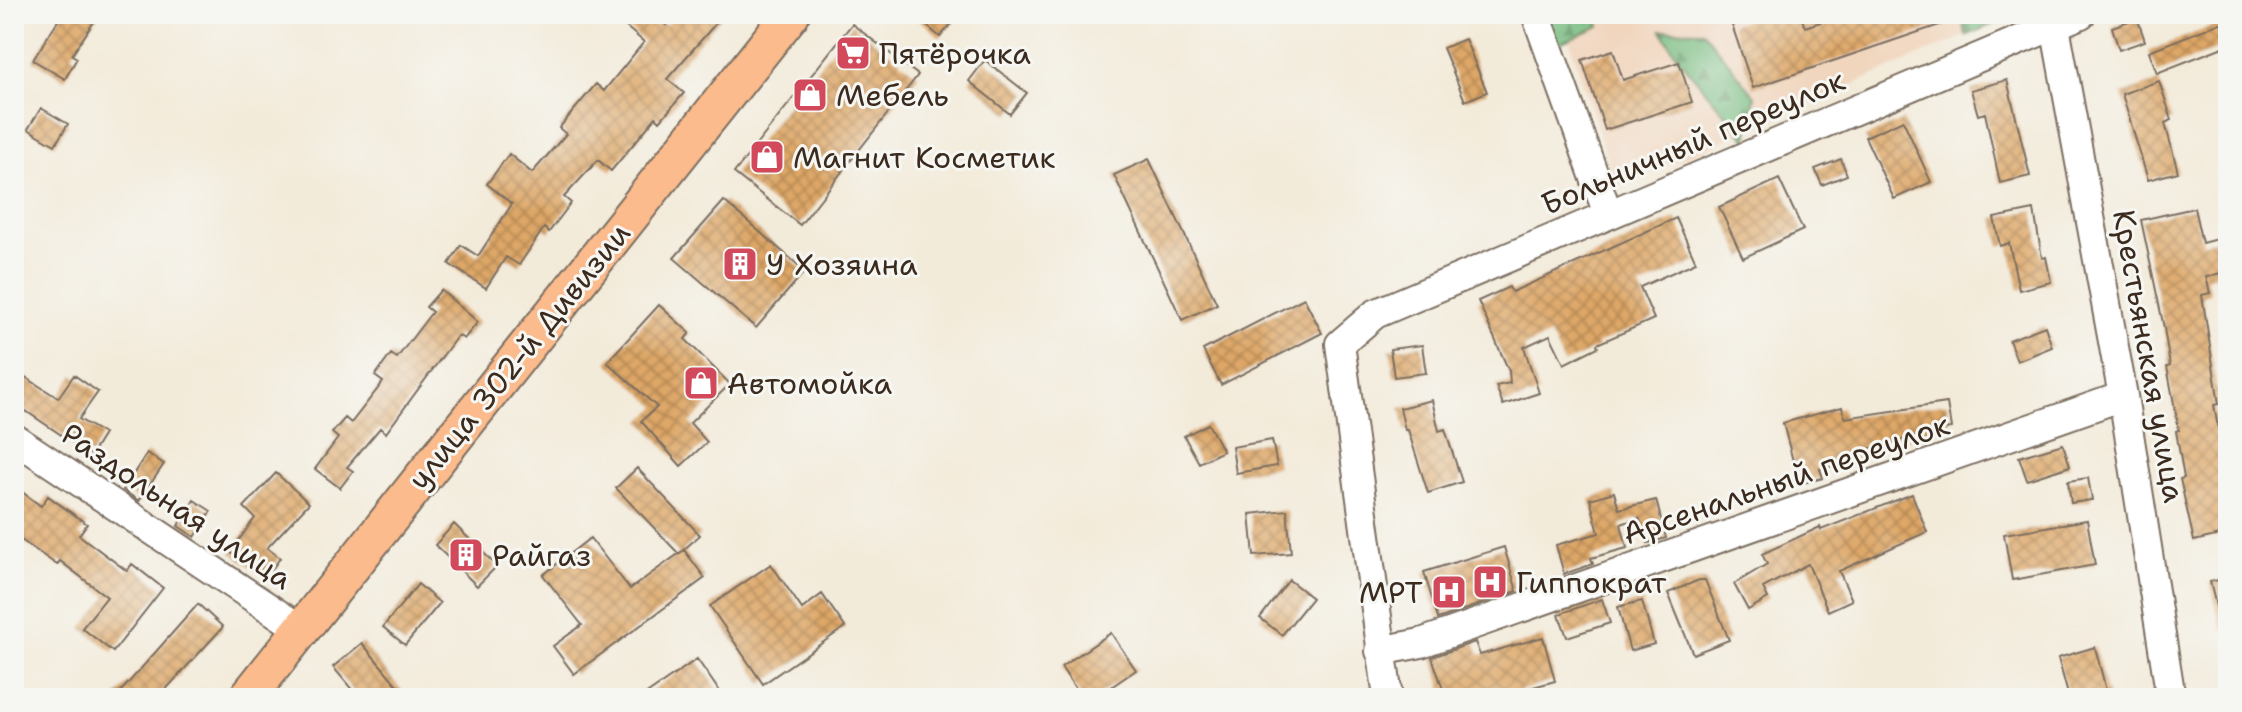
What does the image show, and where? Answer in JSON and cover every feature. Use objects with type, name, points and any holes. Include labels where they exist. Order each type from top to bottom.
[{"type":"main road","name":"улица 302-й Дивизии","points":[[247,698],[791,14]]},
{"type":"street","points":[[1536,14],[1608,214]]},
{"type":"street","name":"Больничный переулок","points":[[1380,651],[1340,344],[1375,314],[2081,14]]},
{"type":"street","name":"Крестьянская улица","points":[[2055,26],[2123,396],[2171,698]]},
{"type":"street","name":"Арсенальный переулок","points":[[1380,651],[1421,643],[2123,396]]},
{"type":"street","name":"Раздольная улица","points":[[14,438],[302,630]]},
{"type":"street","points":[[1380,651],[1388,698]]},
{"type":"shaded area","points":[[1561,14],[2016,14],[1616,187]]},
{"type":"green space","points":[[1544,14],[1596,14],[1600,26],[1555,45]]},
{"type":"green space","points":[[1961,14],[2016,14],[1966,36]]},
{"type":"green space","points":[[1661,30],[1703,31],[1755,96],[1747,140],[1678,58]]},
{"type":"building","points":[[62,14],[99,14],[72,55],[77,58],[65,79],[33,60]]},
{"type":"building","points":[[635,14],[653,14],[666,25],[675,14],[724,14],[667,79],[684,93],[660,121],[656,117],[611,171],[598,160],[564,197],[571,203],[549,232],[544,228],[519,265],[506,257],[486,288],[449,264],[461,245],[478,256],[512,204],[487,184],[509,154],[532,173],[566,134],[559,128],[596,84],[604,91],[644,42],[625,26]]},
{"type":"building","points":[[913,14],[960,14],[940,37]]},
{"type":"building","points":[[1764,14],[1800,14],[1805,27],[1845,14],[1963,14],[1963,17],[1753,88],[1732,25]]},
{"type":"building","points":[[2137,18],[2145,41],[2119,50],[2112,27]]},
{"type":"building","points":[[2228,20],[2228,45],[2157,73],[2149,51]]},
{"type":"building","points":[[852,24],[918,75],[800,225],[734,173]]},
{"type":"building","points":[[1465,39],[1487,92],[1465,101],[1443,48]]},
{"type":"building","points":[[1613,50],[1623,80],[1679,62],[1692,102],[1605,130],[1582,60]]},
{"type":"building","points":[[985,60],[1027,93],[1010,114],[969,81]]},
{"type":"building","points":[[2007,80],[2030,176],[2000,183],[1985,113],[1978,115],[1971,90]]},
{"type":"building","points":[[2159,81],[2172,120],[2165,123],[2178,172],[2148,180],[2122,94]]},
{"type":"building","points":[[41,108],[68,124],[55,145],[28,129]]},
{"type":"building","points":[[1903,120],[1931,182],[1894,199],[1865,137]]},
{"type":"building","points":[[1149,159],[1217,304],[1182,320],[1114,175]]},
{"type":"building","points":[[1841,159],[1847,175],[1822,185],[1815,169]]},
{"type":"building","points":[[1779,179],[1803,230],[1743,258],[1719,207]]},
{"type":"building","name":"У Хозяина","points":[[724,201],[805,271],[756,328],[674,258]]},
{"type":"building","points":[[2194,208],[2202,243],[2228,236],[2228,271],[2206,277],[2210,293],[2202,295],[2219,404],[2214,405],[2225,468],[2228,467],[2228,533],[2194,541],[2180,479],[2184,478],[2176,431],[2179,430],[2167,367],[2170,366],[2164,328],[2141,220]]},
{"type":"building","points":[[2034,210],[2042,258],[2046,257],[2051,282],[2019,290],[2009,243],[2000,246],[1994,218]]},
{"type":"building","points":[[1676,218],[1696,262],[1640,287],[1654,319],[1597,344],[1598,347],[1564,364],[1550,335],[1524,347],[1539,393],[1503,405],[1496,386],[1510,383],[1509,371],[1478,301],[1509,287],[1512,292]]},
{"type":"building","points":[[441,290],[478,322],[464,339],[458,335],[386,433],[380,428],[347,467],[353,471],[340,488],[315,469],[338,438],[332,433],[345,418],[351,423],[383,382],[375,376],[391,354],[397,358],[432,312],[426,307]]},
{"type":"building","points":[[1304,298],[1322,333],[1221,385],[1203,350]]},
{"type":"building","points":[[659,305],[690,333],[685,339],[730,384],[690,423],[707,442],[681,466],[641,421],[657,407],[607,362]]},
{"type":"building","points":[[2045,326],[2052,347],[2017,361],[2009,340]]},
{"type":"building","points":[[1422,345],[1426,373],[1394,377],[1390,349]]},
{"type":"building","points":[[19,373],[58,398],[74,375],[98,392],[79,419],[104,434],[91,455],[14,403],[14,382]]},
{"type":"building","points":[[1432,400],[1439,431],[1445,429],[1462,482],[1428,493],[1400,408]]},
{"type":"building","points":[[1947,403],[1951,428],[1917,434],[1856,452],[1858,460],[1820,469],[1823,478],[1799,484],[1783,423],[1842,407],[1845,418]]},
{"type":"building","points":[[1208,424],[1223,451],[1199,463],[1184,436]]},
{"type":"building","points":[[1272,440],[1277,466],[1236,473],[1232,447]]},
{"type":"building","points":[[2063,444],[2070,466],[2027,480],[2019,457]]},
{"type":"building","points":[[147,453],[164,464],[139,501],[123,490]]},
{"type":"building","points":[[637,468],[700,535],[679,554],[616,488]]},
{"type":"building","points":[[276,473],[309,503],[267,548],[280,558],[266,578],[230,552],[255,518],[244,507]]},
{"type":"building","points":[[2088,478],[2092,500],[2071,503],[2068,481]]},
{"type":"building","points":[[14,486],[41,506],[48,496],[87,524],[79,535],[127,571],[132,564],[163,588],[113,652],[82,628],[107,597],[60,561],[57,565],[14,535]]},
{"type":"building","points":[[1614,492],[1619,509],[1656,500],[1666,538],[1648,543],[1639,518],[1621,524],[1627,548],[1591,558],[1593,564],[1564,574],[1556,545],[1599,533],[1590,499]]},
{"type":"building","points":[[1912,494],[1927,532],[1839,571],[1852,600],[1828,611],[1808,564],[1763,588],[1768,598],[1748,610],[1734,584],[1767,564],[1762,554],[1820,527],[1821,530]]},
{"type":"building","points":[[194,500],[211,511],[195,537],[178,526]]},
{"type":"building","points":[[1287,510],[1291,553],[1254,556],[1250,514]]},
{"type":"building","points":[[2087,520],[2095,565],[2012,580],[2004,534]]},
{"type":"building","name":"Райгаз","points":[[454,524],[497,566],[477,586],[435,545]]},
{"type":"building","points":[[590,538],[630,589],[684,550],[705,578],[574,674],[553,646],[582,625],[543,575]]},
{"type":"building","points":[[1504,547],[1517,591],[1438,619],[1424,572]]},
{"type":"building","points":[[771,564],[802,609],[822,594],[845,627],[763,684],[710,606]]},
{"type":"building","points":[[2228,578],[2228,630],[2222,630],[2210,582]]},
{"type":"building","points":[[1289,580],[1312,598],[1282,635],[1260,618]]},
{"type":"building","points":[[1705,580],[1729,640],[1693,654],[1668,593]]},
{"type":"building","points":[[418,584],[440,603],[405,645],[383,627]]},
{"type":"building","points":[[1602,599],[1610,623],[1567,637],[1559,614]]},
{"type":"building","points":[[1642,601],[1654,644],[1630,651],[1618,607]]},
{"type":"building","points":[[198,604],[223,627],[158,698],[115,698]]},
{"type":"building","points":[[1111,633],[1136,670],[1095,698],[1082,698],[1061,667]]},
{"type":"building","points":[[1543,637],[1555,681],[1494,698],[1446,698],[1432,657],[1475,642],[1480,655]]},
{"type":"building","points":[[362,643],[408,698],[359,698],[333,667]]},
{"type":"building","points":[[2095,647],[2108,698],[2069,698],[2058,658]]},
{"type":"building","points":[[697,659],[724,698],[641,698]]},
{"type":"place","name":"Пятёрочка","points":[[853,53]]},
{"type":"place","name":"Мебель","points":[[810,95]]},
{"type":"place","name":"Магнит Косметик","points":[[767,157]]},
{"type":"place","name":"У Хозяина","points":[[740,264]]},
{"type":"place","name":"Автомойка","points":[[701,383]]},
{"type":"place","name":"Райгаз","points":[[466,555]]},
{"type":"place","name":"Гиппократ","points":[[1490,582]]},
{"type":"place","name":"МРТ","points":[[1449,592]]}]
